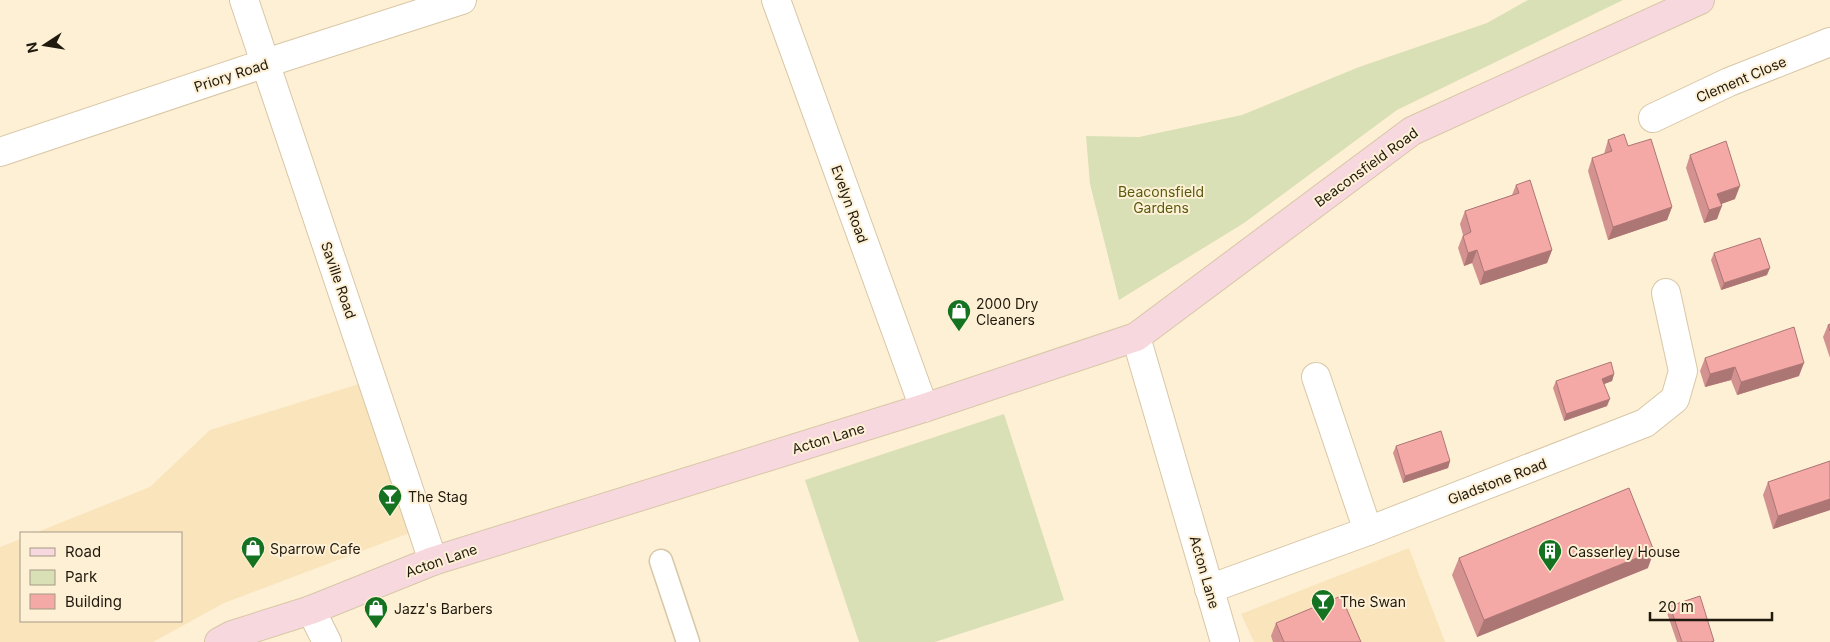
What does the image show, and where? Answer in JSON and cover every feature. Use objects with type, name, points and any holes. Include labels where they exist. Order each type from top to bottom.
[{"type":"main road","name":"Beaconsfield Road","points":[[1136,337],[1412,131],[1700,0]]},
{"type":"main road","name":"Acton Lane","points":[[219,642],[232,635],[310,610],[434,561],[924,408],[1136,337]]},
{"type":"street","name":"Saville Road","points":[[244,0],[434,561]]},
{"type":"street","name":"Priory Road","points":[[0,152],[462,0]]},
{"type":"street","name":"Evelyn Road","points":[[776,0],[924,408]]},
{"type":"street","name":"Clement Close","points":[[1653,118],[1729,82],[1830,42]]},
{"type":"street","name":"Gladstone Road","points":[[1209,589],[1368,531],[1645,423],[1675,399],[1683,371],[1666,293]]},
{"type":"street","name":"Acton Lane","points":[[1136,337],[1225,642]]},
{"type":"street","points":[[1316,377],[1368,531]]},
{"type":"street","points":[[310,610],[327,642]]},
{"type":"lane","points":[[661,561],[688,642]]},
{"type":"shaded area","points":[[359,384],[412,532],[224,603],[153,642],[0,642],[0,547],[20,539],[20,622],[182,622],[182,532],[38,532],[150,487],[210,430]]},
{"type":"shaded area","points":[[1409,548],[1445,642],[1254,642],[1241,614]]},
{"type":"green space","name":"Beaconsfield Gardens","points":[[1528,0],[1623,0],[1397,110],[1244,223],[1119,300],[1090,184],[1086,136],[1139,137],[1242,115],[1359,67],[1487,23]]},
{"type":"green space","points":[[1004,414],[1064,600],[935,642],[859,642],[805,480]]},
{"type":"building","points":[[1624,134],[1628,146],[1651,139],[1672,207],[1613,227],[1592,158],[1612,151],[1608,140]]},
{"type":"building","points":[[1726,141],[1740,186],[1717,194],[1722,206],[1709,210],[1690,155]]},
{"type":"building","points":[[1530,180],[1552,250],[1484,272],[1477,250],[1468,253],[1463,236],[1471,232],[1465,211],[1519,193],[1516,185]]},
{"type":"building","points":[[1760,238],[1770,268],[1724,283],[1714,253]]},
{"type":"building","points":[[1794,327],[1804,363],[1741,382],[1735,367],[1710,374],[1705,358]]},
{"type":"building","points":[[1611,362],[1614,374],[1602,379],[1610,399],[1566,414],[1556,381]]},
{"type":"building","points":[[1441,431],[1450,461],[1405,476],[1396,446]]},
{"type":"building","points":[[1830,461],[1830,499],[1778,516],[1768,482]]},
{"type":"building","name":"Casserley House","points":[[1629,488],[1654,551],[1484,620],[1459,558]]},
{"type":"building","points":[[1341,596],[1361,642],[1284,642],[1276,623]]},
{"type":"building","points":[[1700,596],[1714,641],[1682,642],[1670,606]]},
{"type":"place","name":"2000 Dry Cleaners","points":[[959,332]]},
{"type":"place","name":"The Stag","points":[[390,517]]},
{"type":"place","name":"Sparrow Cafe","points":[[253,569]]},
{"type":"place","name":"Casserley House","points":[[1550,572]]},
{"type":"place","name":"The Swan","points":[[1323,622]]},
{"type":"place","name":"Jazz's Barbers","points":[[376,629]]}]
